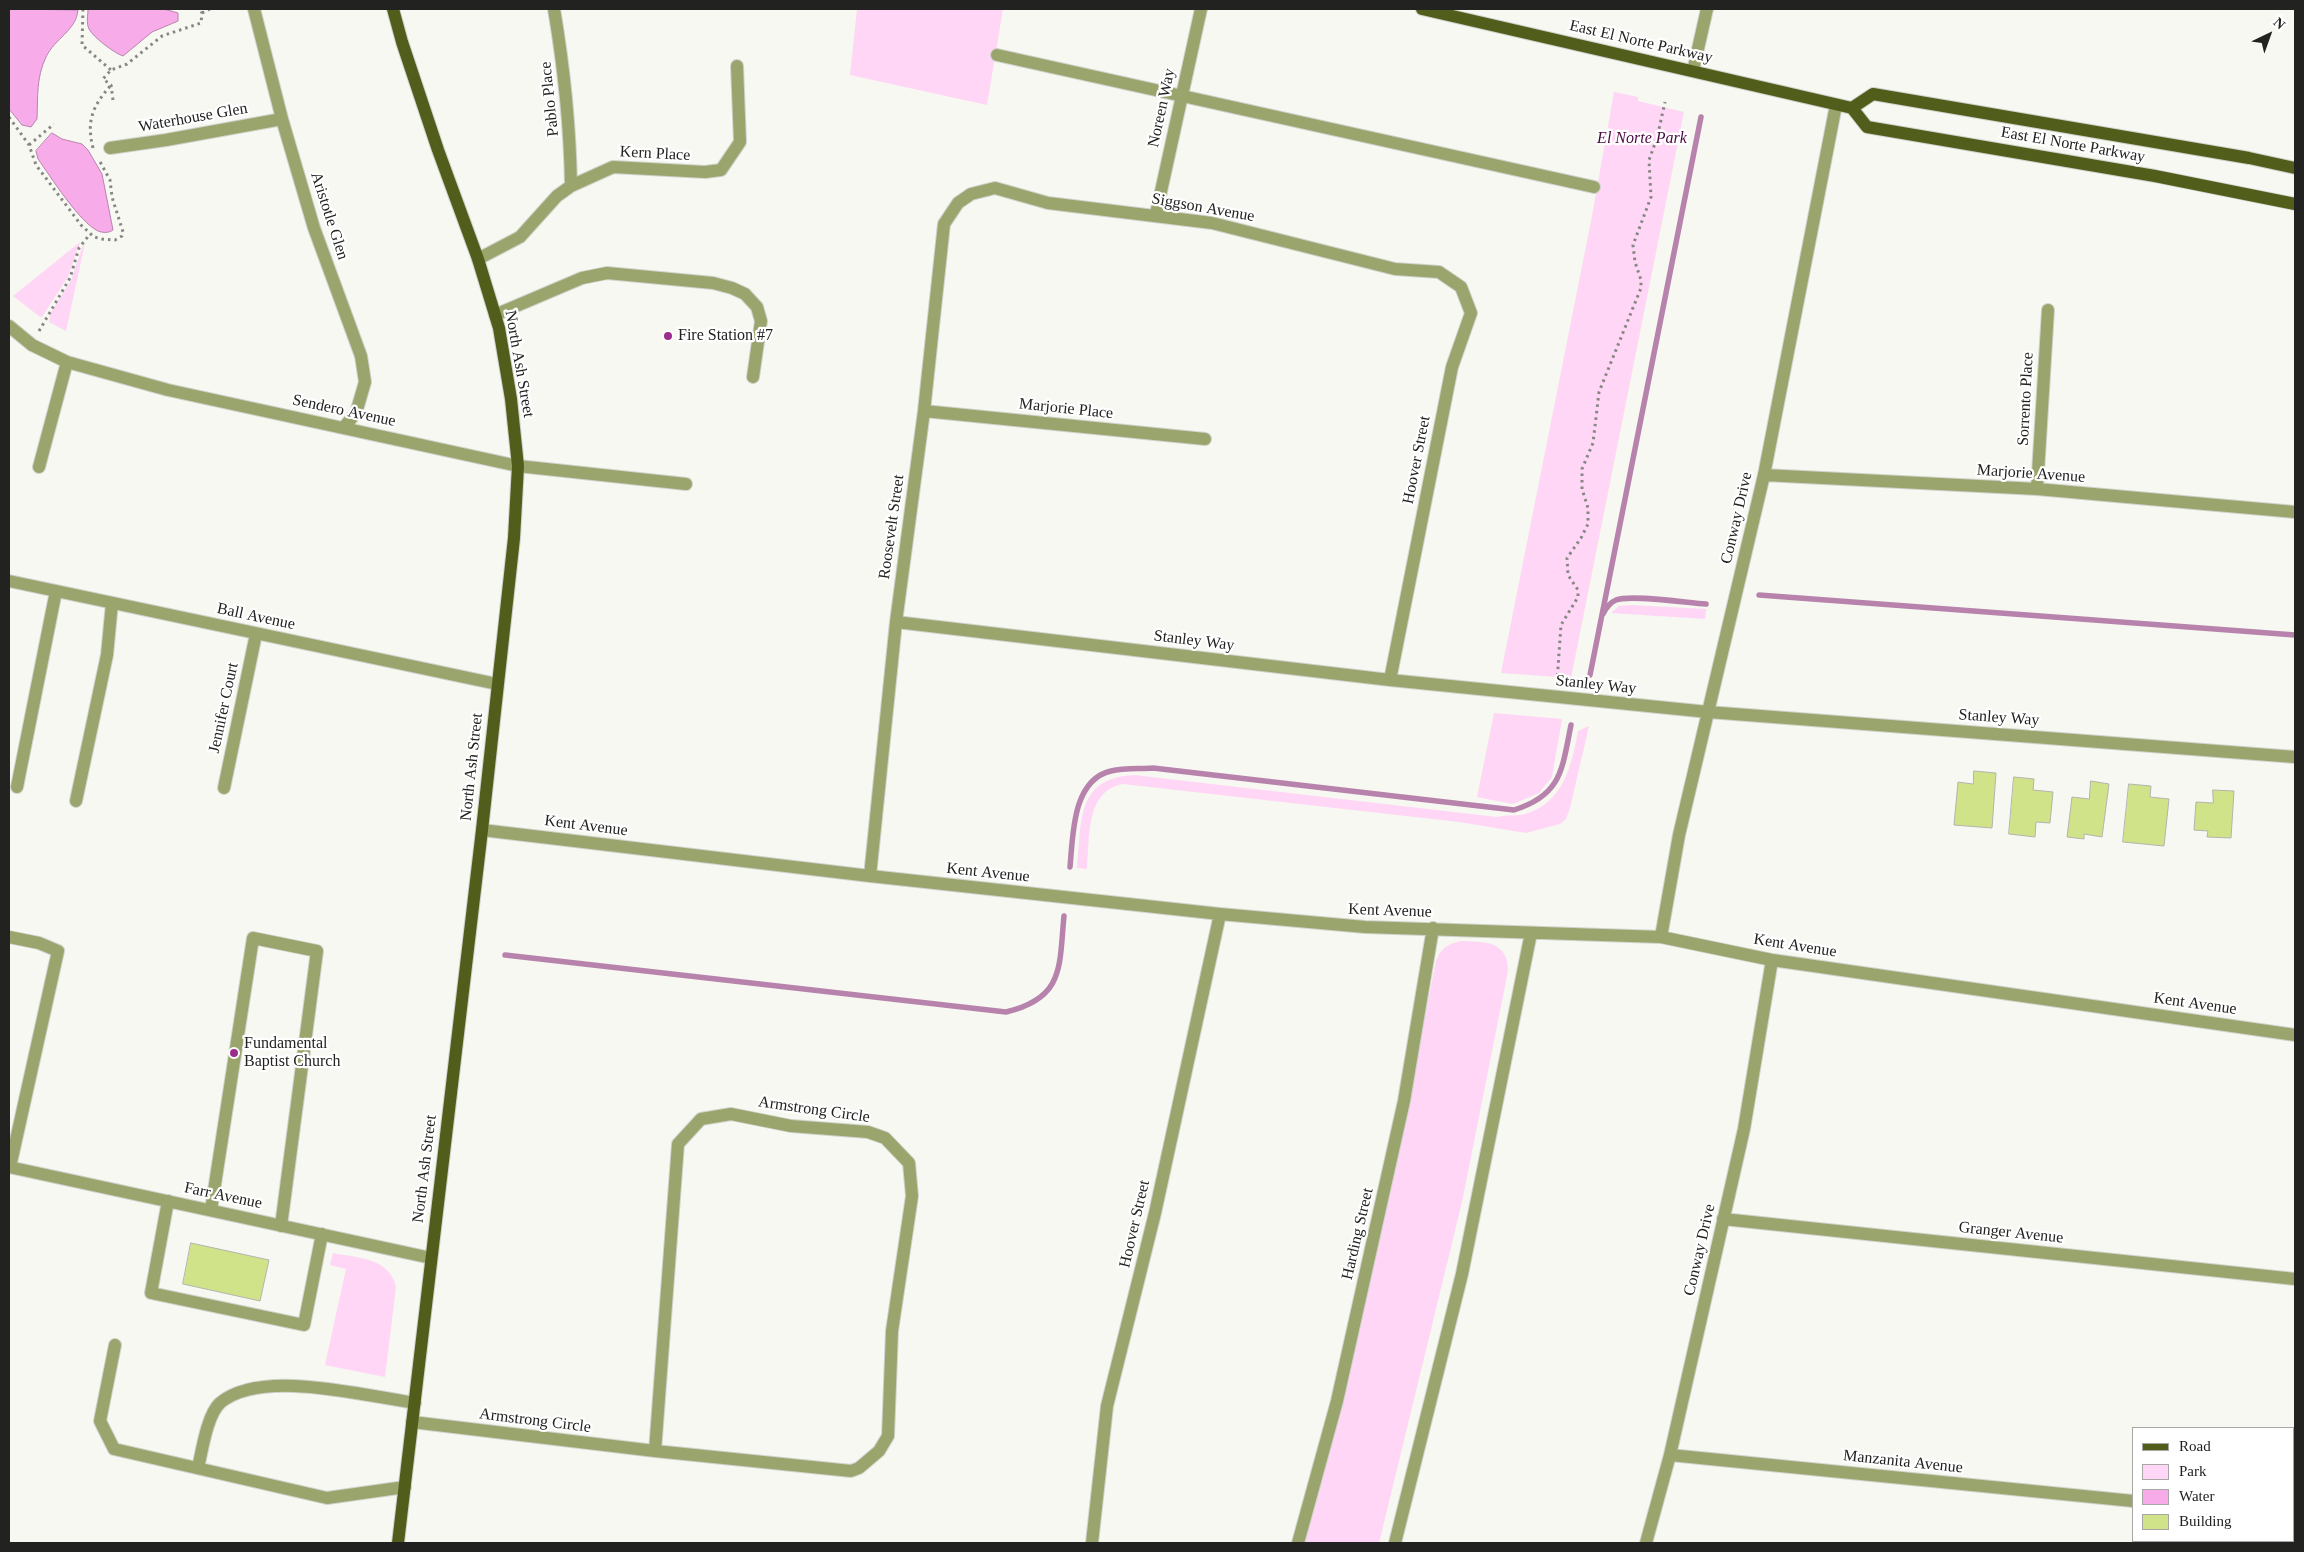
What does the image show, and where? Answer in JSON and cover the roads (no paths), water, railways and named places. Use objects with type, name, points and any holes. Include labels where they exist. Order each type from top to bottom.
[{"type":"main road","name":"North Ash Street","points":[[393,9],[402,42],[438,150],[478,259],[499,328],[511,399],[518,466],[514,538],[482,830],[398,1543]]},
{"type":"main road","name":"East El Norte Parkway","points":[[1422,9],[1852,108],[1867,126],[2155,176],[2295,204]]},
{"type":"main road","name":"East El Norte Parkway","points":[[1852,108],[1873,94],[2249,158],[2295,168]]},
{"type":"street","name":"Aristotle Glen","points":[[254,9],[282,119],[314,228],[361,356],[365,382],[356,414],[344,427]]},
{"type":"street","name":"Pablo Place","points":[[554,9],[564,72],[570,142],[571,186]]},
{"type":"street","name":"Noreen Way","points":[[1156,214],[1201,9]]},
{"type":"street","points":[[1694,71],[1707,9]]},
{"type":"street","points":[[997,55],[1594,187]]},
{"type":"street","name":"Kern Place","points":[[478,259],[520,237],[557,196],[571,186],[613,167],[704,172],[721,170],[740,142],[737,66]]},
{"type":"street","name":"Conway Drive","points":[[1661,937],[1679,834],[1764,475],[1836,104]]},
{"type":"street","name":"Waterhouse Glen","points":[[110,148],[282,119]]},
{"type":"street","name":"Siggson Avenue","points":[[971,194],[996,188],[1048,203],[1156,214],[1212,223],[1395,269],[1429,271]]},
{"type":"street","name":"Roosevelt Street","points":[[870,876],[896,622],[924,411],[944,224],[958,203],[971,194]]},
{"type":"street","name":"Hoover Street","points":[[1390,680],[1452,367],[1471,312],[1461,287],[1439,272],[1429,271]]},
{"type":"street","points":[[495,315],[582,278],[607,273],[719,284],[745,294],[756,307],[761,320],[753,377]]},
{"type":"street","name":"Sorrento Place","points":[[2037,489],[2048,310]]},
{"type":"street","name":"Sendero Avenue","points":[[9,326],[32,345],[67,362],[168,390],[518,466],[686,484]]},
{"type":"street","points":[[40,467],[67,362]]},
{"type":"street","name":"Marjorie Place","points":[[924,411],[1204,439]]},
{"type":"street","name":"Marjorie Avenue","points":[[1764,475],[2037,489],[2295,512]]},
{"type":"street","name":"Ball Avenue","points":[[9,581],[498,684]]},
{"type":"street","points":[[17,787],[56,591]]},
{"type":"street","points":[[76,801],[108,655],[112,603]]},
{"type":"street","name":"Stanley Way","points":[[896,622],[1556,698],[1708,712],[2295,757]]},
{"type":"street","name":"Jennifer Court","points":[[224,788],[256,634]]},
{"type":"street","name":"Kent Avenue","points":[[482,830],[870,876],[1220,914],[1365,927],[1661,937],[1772,960],[2295,1035]]},
{"type":"street","name":"Hoover Street","points":[[1092,1543],[1107,1406],[1155,1213],[1220,914]]},
{"type":"street","name":"Harding Street","points":[[1298,1543],[1337,1401],[1402,1110],[1433,928]]},
{"type":"street","points":[[1396,1543],[1462,1274],[1531,933]]},
{"type":"street","points":[[9,937],[39,944],[58,951],[9,1167]]},
{"type":"street","points":[[211,1210],[253,938],[317,951],[281,1226]]},
{"type":"street","name":"Conway Drive","points":[[1646,1543],[1670,1455],[1744,1129],[1772,960]]},
{"type":"street","name":"Armstrong Circle","points":[[412,1422],[654,1451],[851,1471],[859,1468],[879,1451],[888,1436],[892,1331],[912,1196],[909,1163],[885,1138],[868,1132],[791,1126],[731,1114],[701,1119],[678,1144],[654,1451]]},
{"type":"street","name":"Farr Avenue","points":[[9,1167],[431,1258]]},
{"type":"street","points":[[168,1201],[151,1293],[304,1325],[322,1234]]},
{"type":"street","name":"Granger Avenue","points":[[1724,1219],[2295,1279]]},
{"type":"street","points":[[115,1345],[100,1421],[114,1449],[327,1498],[404,1487]]},
{"type":"street","points":[[198,1468],[211,1417],[219,1404],[236,1394],[256,1388],[281,1385],[315,1388],[415,1403]]},
{"type":"street","name":"Manzanita Avenue","points":[[1670,1455],[2132,1501]]},
{"type":"water","points":[[9,9],[78,10],[73,24],[46,57],[38,88],[37,119],[31,127],[22,125],[9,109]]},
{"type":"water","points":[[88,9],[164,9],[178,13],[178,21],[152,32],[123,56],[114,52],[91,32],[88,24]]},
{"type":"water","points":[[52,133],[62,139],[82,144],[88,150],[102,174],[113,230],[106,232],[98,231],[83,219],[38,159],[36,151]]},
{"type":"waterway","points":[[1590,675],[1701,117]]},
{"type":"waterway","points":[[1759,595],[2295,635]]},
{"type":"waterway","points":[[1603,614],[1611,603],[1623,598],[1646,598],[1706,604]]},
{"type":"waterway","points":[[1070,867],[1074,825],[1082,797],[1089,785],[1098,776],[1111,771],[1153,768],[1514,810],[1542,797],[1551,788],[1562,767],[1571,725]]},
{"type":"waterway","points":[[505,955],[1006,1012],[1025,1006],[1039,998],[1049,989],[1059,965],[1064,916]]},
{"type":"place","name":"Fire Station #7","points":[[668,336]]},
{"type":"place","name":"Fundamental Baptist Church","points":[[234,1053]]},
{"type":"park label","name":"El Norte Park","points":[[1642,139]]}]
